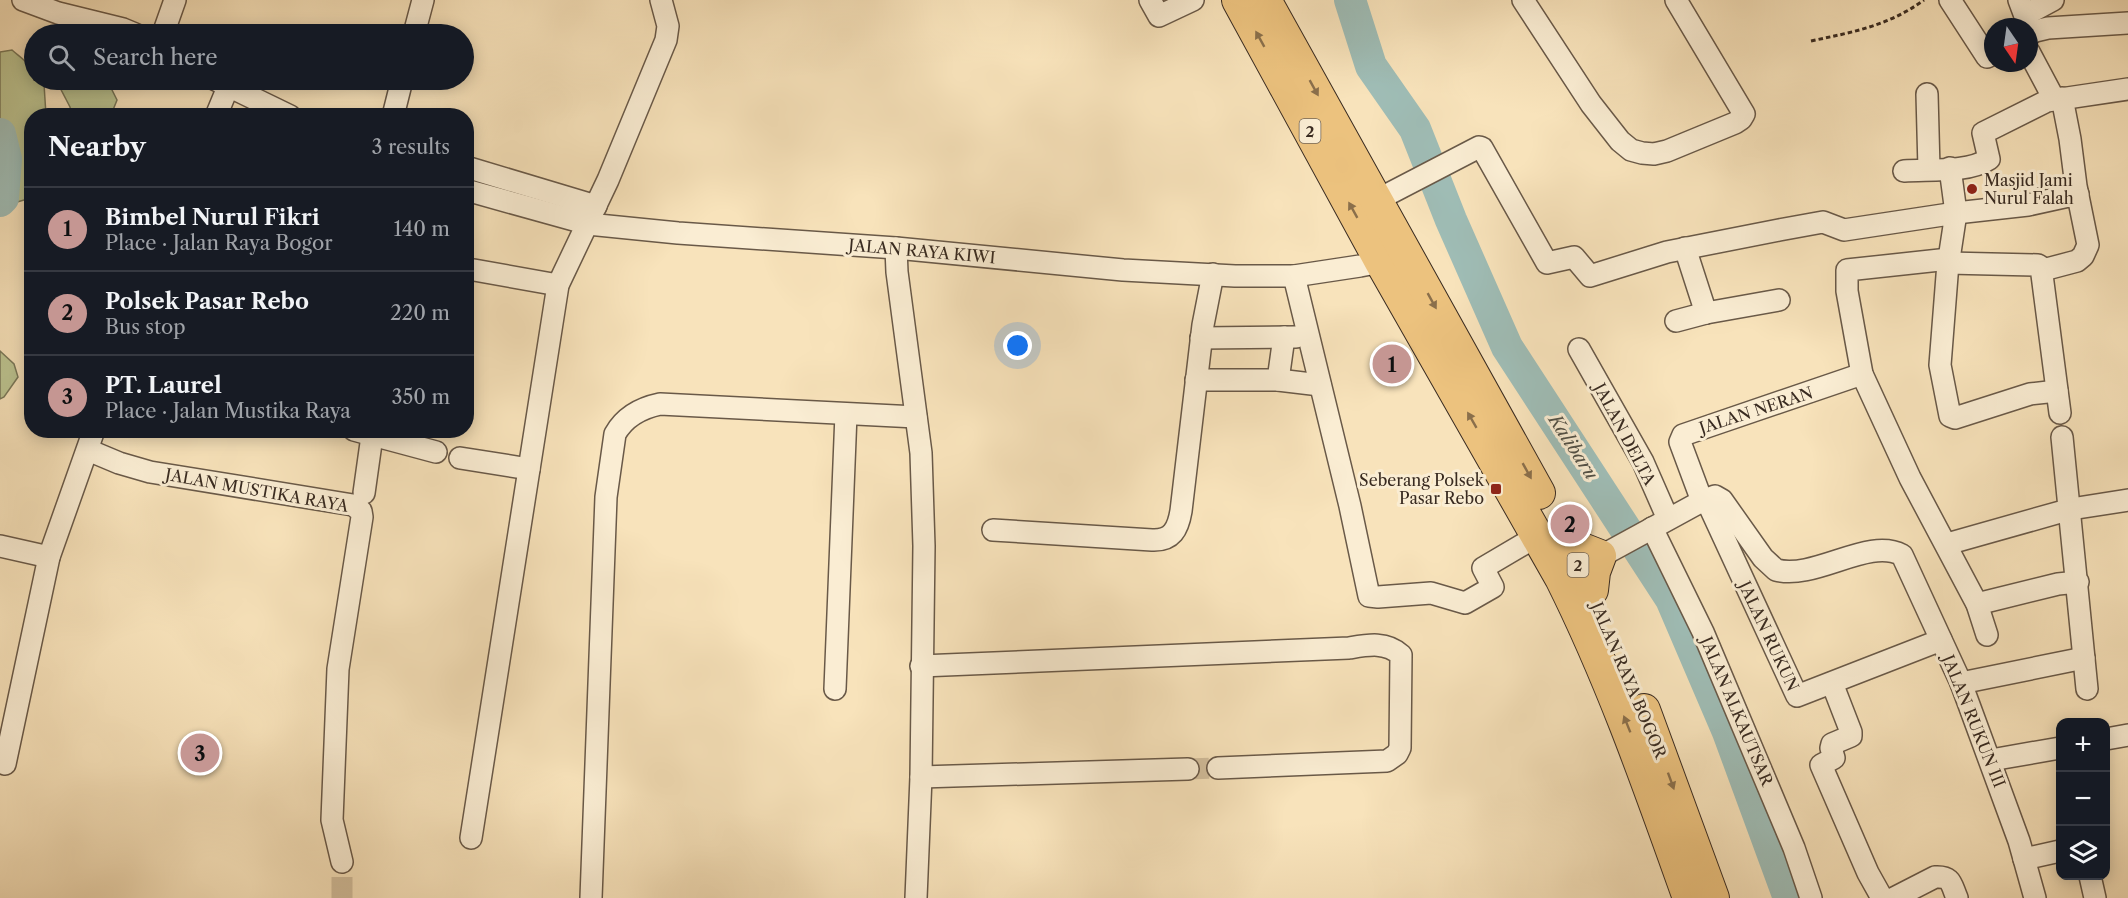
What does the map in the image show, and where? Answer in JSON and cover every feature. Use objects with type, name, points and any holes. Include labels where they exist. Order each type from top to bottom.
[{"type":"highway","name":"JALAN RAYA BOGOR","points":[[1238,0],[1579,559],[1653,734],[1713,898]]},
{"type":"highway","name":"JALAN RAYA BOGOR","points":[[1265,0],[1377,200],[1393,256]]},
{"type":"highway","name":"JALAN RAYA BOGOR","points":[[1579,559],[1587,629],[1624,718],[1689,898]]},
{"type":"street","points":[[24,0],[58,13],[103,24]]},
{"type":"street","points":[[167,24],[175,0]]},
{"type":"street","points":[[417,24],[423,0]]},
{"type":"street","points":[[471,838],[558,285],[592,215],[666,40],[668,26],[661,0]]},
{"type":"street","points":[[1150,0],[1159,16],[1193,0]]},
{"type":"street","points":[[1523,0],[1591,104],[1620,141],[1631,150],[1654,154],[1667,151],[1735,123],[1744,114],[1676,0]]},
{"type":"street","points":[[1950,0],[1984,52]]},
{"type":"street","points":[[2036,18],[2053,0]]},
{"type":"street","points":[[2038,28],[2128,23]]},
{"type":"street","points":[[2038,52],[2058,98],[2070,139],[2088,245],[2077,261],[2043,270]]},
{"type":"street","points":[[1904,171],[1983,163],[1989,159],[1983,133],[2036,105],[2058,98],[2128,89]]},
{"type":"street","points":[[217,108],[221,90]]},
{"type":"street","points":[[236,90],[274,108]]},
{"type":"street","points":[[395,108],[400,90]]},
{"type":"street","points":[[1927,94],[1939,169],[1956,213],[1948,261],[1940,365],[1950,416],[1953,418],[1964,415],[2030,394],[2057,391]]},
{"type":"street","points":[[1377,200],[1477,147],[1482,148],[1548,264],[1574,257],[1587,274],[1594,275],[1686,248],[1823,222],[1844,230],[2028,205],[2078,195]]},
{"type":"street","points":[[474,169],[592,215]]},
{"type":"street","name":"JALAN RAYA KIWI","points":[[474,192],[678,233],[896,248],[1123,270],[1294,276],[1393,256]]},
{"type":"street","points":[[896,248],[897,272],[921,453],[924,546],[921,777],[916,898]]},
{"type":"street","points":[[1686,248],[1706,313]]},
{"type":"street","points":[[1987,635],[1977,604],[1910,478],[1862,374],[1847,291],[1846,271],[1948,261],[2038,266],[2043,270],[2060,412]]},
{"type":"street","points":[[474,270],[558,285]]},
{"type":"street","points":[[993,530],[1160,541],[1170,537],[1178,526],[1181,511],[1201,338],[1213,274]]},
{"type":"street","points":[[1294,276],[1371,597],[1431,593],[1465,603],[1493,586],[1483,568],[1579,559],[1653,528],[1710,500]]},
{"type":"street","points":[[1676,321],[1706,313],[1779,300]]},
{"type":"street","points":[[1278,380],[1284,337]]},
{"type":"street","points":[[1201,338],[1308,337]]},
{"type":"street","name":"JALAN DELTA","points":[[1580,349],[1643,462],[1653,528]]},
{"type":"street","name":"JALAN NERAN","points":[[1710,500],[1680,442],[1683,435],[1862,374]]},
{"type":"street","points":[[1196,380],[1278,380],[1320,385]]},
{"type":"street","points":[[591,898],[606,497],[615,434],[626,419],[645,407],[660,404],[916,417]]},
{"type":"street","points":[[835,689],[846,414]]},
{"type":"street","points":[[2062,437],[2071,509],[2087,689]]},
{"type":"street","points":[[363,438],[364,493]]},
{"type":"street","points":[[382,438],[436,452]]},
{"type":"street","points":[[5,764],[50,557],[91,440]]},
{"type":"street","name":"JALAN MUSTIKA RAYA","points":[[91,440],[119,464],[150,472],[352,505],[361,511],[362,517],[338,669],[332,820],[342,862]]},
{"type":"street","points":[[460,458],[529,469]]},
{"type":"street","name":"JALAN RUKUN III","points":[[1710,500],[1776,570],[1802,571],[1876,551],[1891,550],[1902,555],[1961,683],[1991,760],[2025,859],[2035,898]]},
{"type":"street","name":"JALAN RUKUN","points":[[1710,500],[1797,696],[1941,640]]},
{"type":"street","points":[[1947,544],[2071,509],[2128,500]]},
{"type":"street","name":"JALAN ALKAUTSAR","points":[[1653,528],[1717,664],[1794,848],[1811,898]]},
{"type":"street","points":[[0,546],[50,557]]},
{"type":"street","points":[[1977,604],[2058,584],[2078,582]]},
{"type":"street","points":[[921,666],[1348,648],[1366,645],[1384,645],[1394,648],[1401,655],[1400,748],[1397,754],[1387,761],[1218,768]]},
{"type":"street","points":[[1961,683],[2084,658]]},
{"type":"street","points":[[1832,683],[1851,736],[1832,744],[1834,758],[1821,765],[1868,873],[1882,898]]},
{"type":"street","points":[[2110,738],[2128,735]]},
{"type":"street","points":[[1991,760],[2056,749]]},
{"type":"street","points":[[921,777],[1188,769]]},
{"type":"street","points":[[2025,859],[2056,851]]},
{"type":"street","points":[[1894,898],[1935,877],[1942,877],[1950,881],[1957,898]]},
{"type":"street","points":[[2091,880],[2095,898]]},
{"type":"path","points":[[1811,41],[1864,30],[1887,22],[1924,0]]},
{"type":"green space","points":[[12,50],[24,60],[24,90],[44,90],[46,108],[24,108],[24,200],[7,205],[0,212],[0,52]]},
{"type":"green space","points":[[61,90],[112,90],[117,100],[114,108],[70,107]]},
{"type":"green space","points":[[0,351],[14,364],[18,377],[4,397],[0,399]]},
{"type":"waterway","name":"Kalibaru","points":[[1350,0],[1371,66],[1415,129],[1451,220],[1507,347],[1671,599],[1728,732],[1789,898]]},
{"type":"waterway","points":[[0,134],[6,159],[3,198],[0,201]]},
{"type":"tunnel","points":[[1188,769],[1218,768]]},
{"type":"tunnel","points":[[342,862],[342,898]]},
{"type":"place","name":"Masjid Jami Nurul Falah","points":[[1972,189]]},
{"type":"place","name":"Bimbel Nurul Fikri","points":[[1392,364]]},
{"type":"place","name":"Seberang Polsek Pasar Rebo","points":[[1496,489]]},
{"type":"place","name":"Polsek Pasar Rebo","points":[[1570,524]]},
{"type":"place","name":"PT. Laurel","points":[[200,753]]}]
